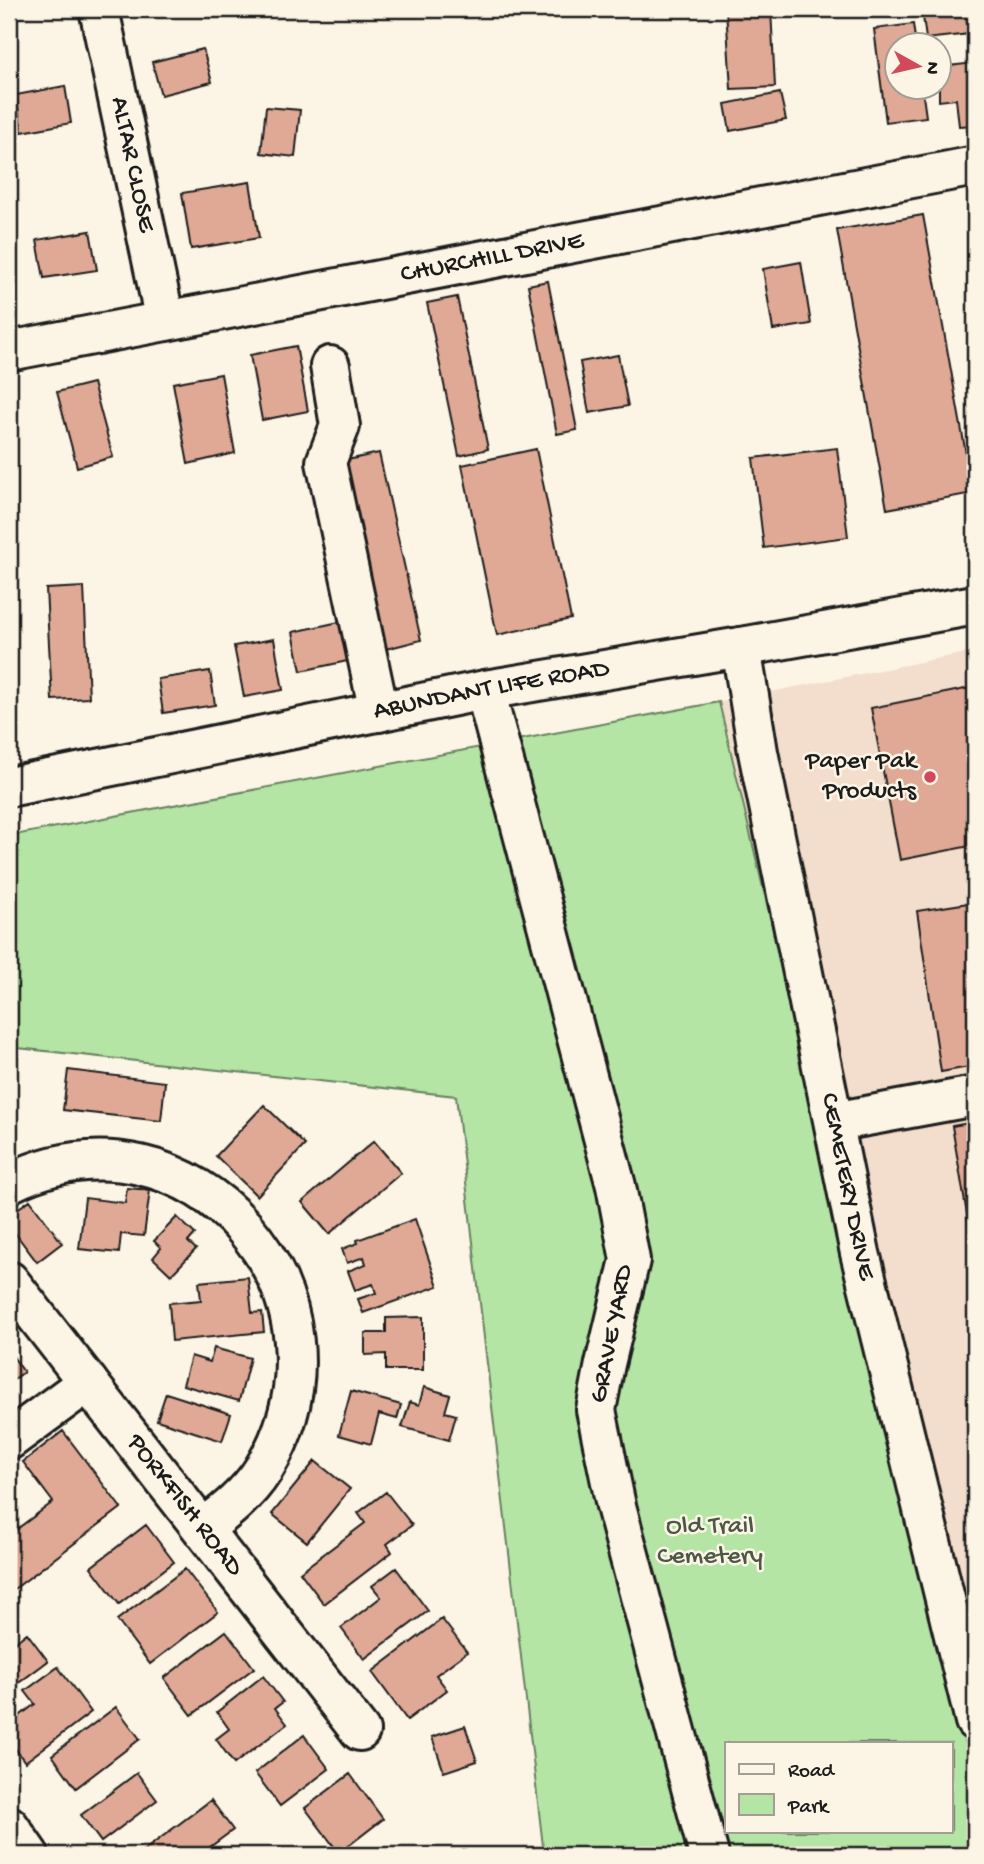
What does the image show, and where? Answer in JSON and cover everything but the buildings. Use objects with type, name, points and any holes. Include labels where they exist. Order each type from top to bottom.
[{"type":"street","name":"ALTAR CLOSE","points":[[99,9],[165,321]]},
{"type":"street","name":"CHURCHILL DRIVE","points":[[9,351],[975,166]]},
{"type":"street","points":[[330,366],[340,426],[326,462],[379,712]]},
{"type":"street","name":"ABUNDANT LIFE ROAD","points":[[9,787],[485,690],[975,605]]},
{"type":"street","name":"CEMETERY DRIVE","points":[[741,647],[758,752],[860,1253],[975,1721]]},
{"type":"street","name":"GRAVE YARD","points":[[485,690],[616,1186],[628,1248],[630,1260],[596,1410],[616,1506],[709,1855]]},
{"type":"street","points":[[834,1122],[975,1096]]},
{"type":"street","points":[[9,1182],[29,1173],[69,1162],[111,1161],[152,1168],[190,1184],[225,1207],[253,1237],[275,1272],[290,1311],[296,1353],[293,1394],[281,1434],[262,1472],[235,1503],[203,1530]]},
{"type":"street","name":"PORKFISH ROAD","points":[[9,1281],[360,1731]]},
{"type":"street","points":[[9,1440],[88,1382]]},
{"type":"street","points":[[9,1826],[29,1855]]},
{"type":"shaded area","points":[[975,651],[975,1781],[720,702]]},
{"type":"green space","name":"Old Trail Cemetery","points":[[719,702],[975,1782],[975,1855],[544,1855],[456,1096],[9,1047],[9,836]]},
{"type":"place","name":"Paper Pak Products","points":[[930,777]]}]
